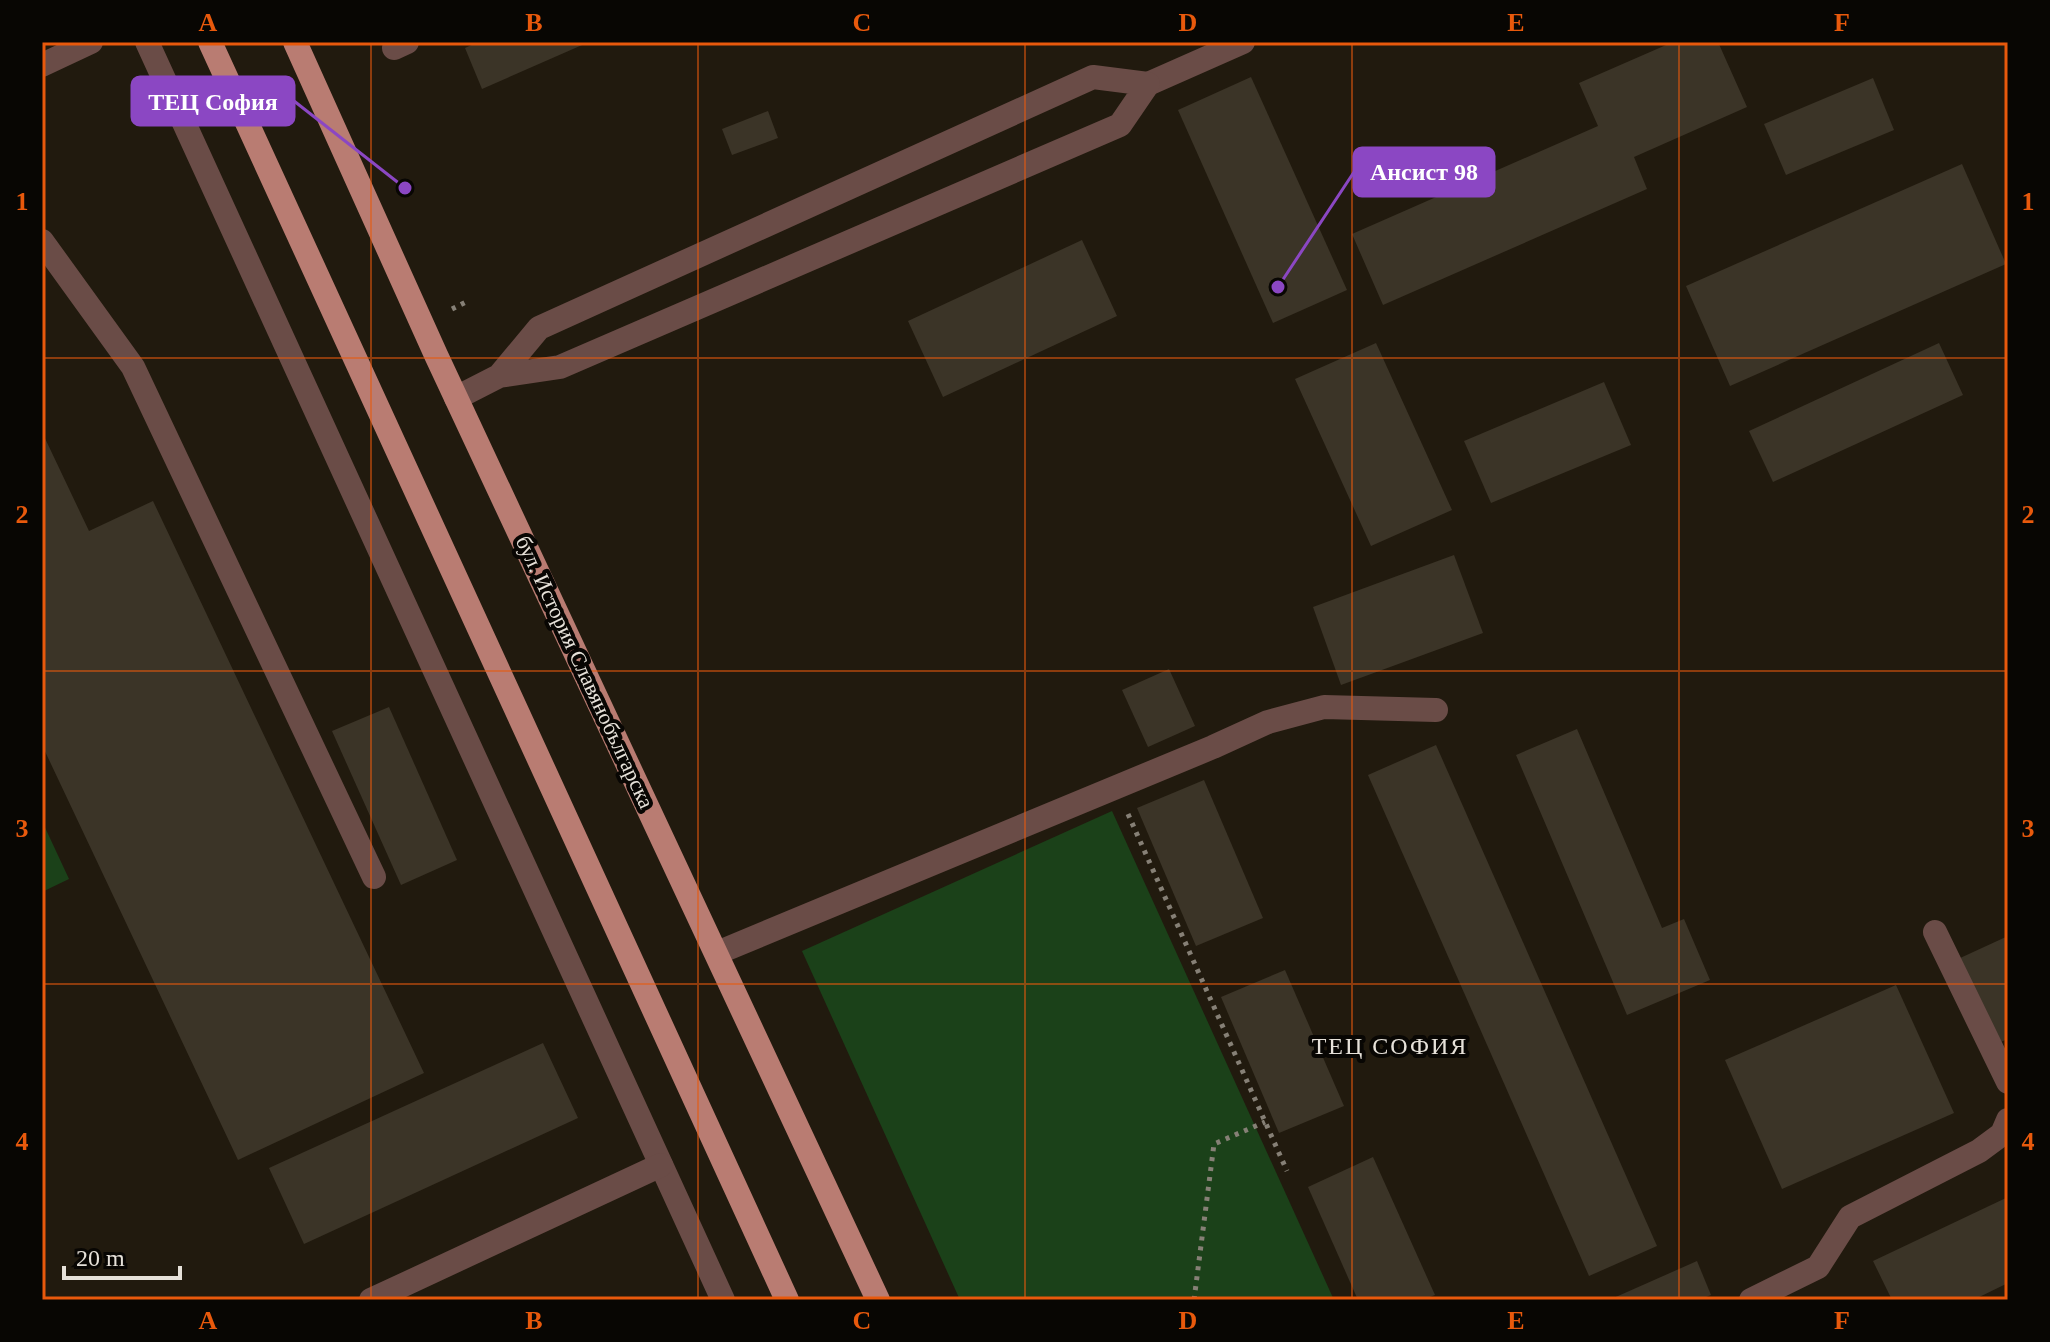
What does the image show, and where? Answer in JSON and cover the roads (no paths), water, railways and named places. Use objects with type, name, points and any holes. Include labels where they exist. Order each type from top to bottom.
[{"type":"main road","points":[[210,42],[787,1300]]},
{"type":"main road","name":"бул. История Славянобългарска","points":[[295,42],[456,398],[878,1300]]},
{"type":"street","points":[[42,65],[91,42]]},
{"type":"street","points":[[147,42],[723,1300]]},
{"type":"street","points":[[499,376],[539,328],[1093,77],[1148,84],[1243,42]]},
{"type":"street","points":[[456,398],[499,376],[560,367],[1120,125],[1148,84]]},
{"type":"street","points":[[42,241],[133,367],[374,877]]},
{"type":"street","points":[[717,953],[1268,722],[1324,707],[1436,710]]},
{"type":"street","points":[[1935,932],[2008,1082]]},
{"type":"street","points":[[1751,1300],[1818,1267],[1850,1217],[1979,1151],[2002,1134],[2008,1120]]},
{"type":"street","points":[[371,1300],[661,1165]]},
{"type":"place","name":"ТЕЦ София","points":[[405,188]]},
{"type":"place","name":"Ансист 98","points":[[1278,287]]},
{"type":"district","name":"ТЕЦ СОФИЯ","points":[[1390,1046]]}]
